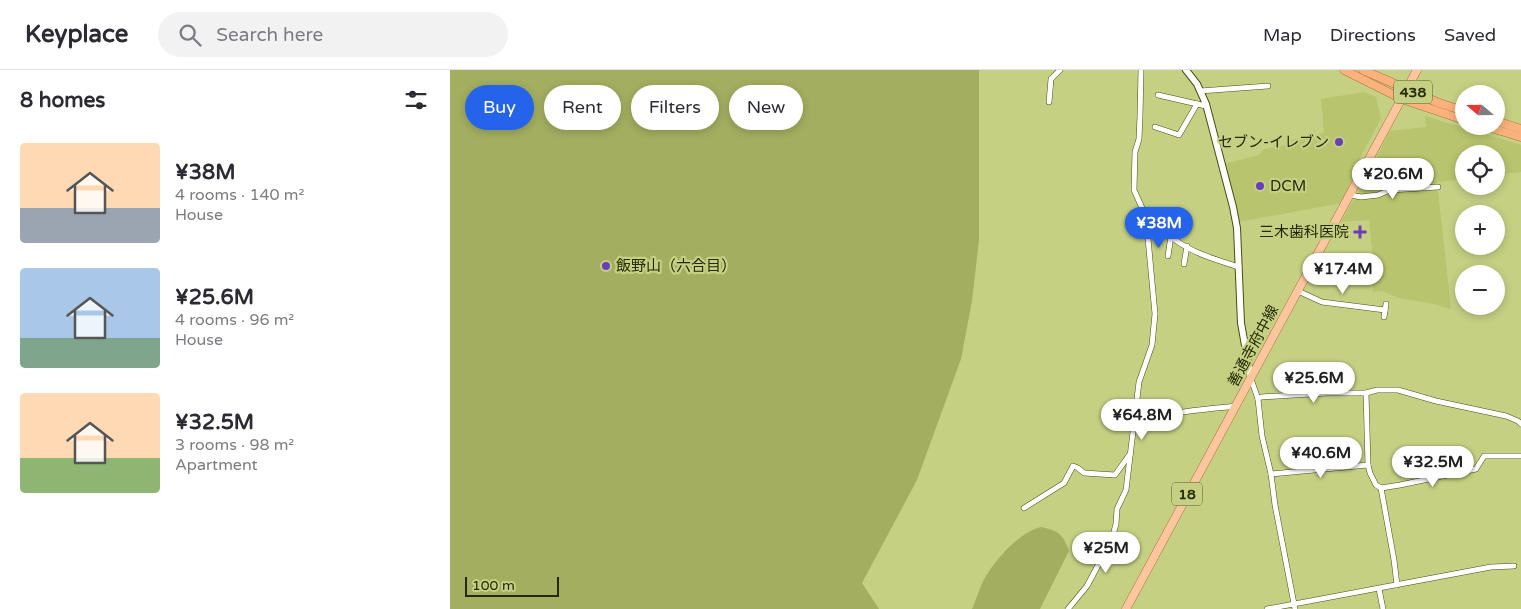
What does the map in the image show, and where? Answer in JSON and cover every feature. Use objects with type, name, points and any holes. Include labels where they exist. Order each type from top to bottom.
[{"type":"highway","name":"438","points":[[1344,70],[1402,99],[1455,117]]},
{"type":"highway","name":"438","points":[[1363,70],[1407,90],[1455,108]]},
{"type":"highway","points":[[1505,125],[1521,129]]},
{"type":"highway","points":[[1505,132],[1521,137]]},
{"type":"main road","name":"善通寺府中線","points":[[1126,609],[1417,70]]},
{"type":"street","points":[[1049,102],[1052,79],[1060,70]]},
{"type":"street","points":[[1068,609],[1087,586],[1112,539],[1117,509],[1126,490],[1136,397],[1152,345],[1155,314],[1147,228],[1143,210],[1134,190],[1135,152],[1139,139],[1141,70]]},
{"type":"street","points":[[1186,70],[1200,91],[1206,106],[1233,207],[1237,228],[1242,323],[1251,379],[1258,399],[1262,436],[1271,474],[1275,505],[1295,607]]},
{"type":"street","points":[[1200,91],[1268,86]]},
{"type":"street","points":[[1158,95],[1206,106]]},
{"type":"street","points":[[1154,127],[1179,135],[1197,104]]},
{"type":"street","points":[[1350,195],[1361,197],[1378,195],[1390,190],[1438,186]]},
{"type":"street","points":[[1143,210],[1151,213],[1171,236],[1187,246],[1209,257],[1239,267]]},
{"type":"street","points":[[1168,256],[1171,236]]},
{"type":"street","points":[[1184,264],[1187,246]]},
{"type":"street","points":[[1298,291],[1322,302],[1385,307],[1384,316]]},
{"type":"street","points":[[1258,399],[1327,393],[1366,394],[1377,390],[1398,390],[1436,401],[1506,416],[1521,424]]},
{"type":"street","points":[[1366,394],[1368,465],[1376,485],[1382,488],[1476,469],[1484,456],[1521,456]]},
{"type":"street","points":[[1134,426],[1184,412],[1236,406]]},
{"type":"street","points":[[1024,508],[1064,483],[1073,466],[1084,474],[1115,475],[1130,454]]},
{"type":"street","points":[[1271,474],[1368,465]]},
{"type":"street","points":[[1382,488],[1394,560],[1396,585]]},
{"type":"street","points":[[1267,609],[1295,607],[1311,600],[1491,567],[1514,566]]},
{"type":"street","points":[[1379,589],[1383,609]]},
{"type":"shaded area","points":[[450,70],[979,70],[979,240],[972,301],[961,359],[917,480],[862,583],[879,609],[450,609]]},
{"type":"shaded area","points":[[1364,92],[1376,97],[1381,119],[1361,156],[1342,203],[1238,222],[1224,164],[1259,155],[1264,149],[1287,145],[1287,141],[1324,133],[1321,99]]},
{"type":"shaded area","points":[[1425,116],[1455,125],[1455,135],[1488,135],[1521,145],[1521,172],[1505,174],[1505,145],[1455,145],[1455,180],[1437,182],[1451,309],[1399,298],[1382,291],[1373,292],[1372,278],[1374,269],[1369,220],[1341,222],[1359,190],[1388,186],[1385,164],[1372,166],[1390,131],[1426,127]]},
{"type":"shaded area","points":[[1041,527],[1059,534],[1065,541],[1069,551],[1040,609],[972,609],[984,580],[996,561],[1017,540]]},
{"type":"place","name":"セブン-イレブン","points":[[1339,142]]},
{"type":"place","name":"DCM","points":[[1260,186]]},
{"type":"place","name":"三木歯科医院","points":[[1360,232]]},
{"type":"place","name":"飯野山（六合目）","points":[[606,266]]}]
